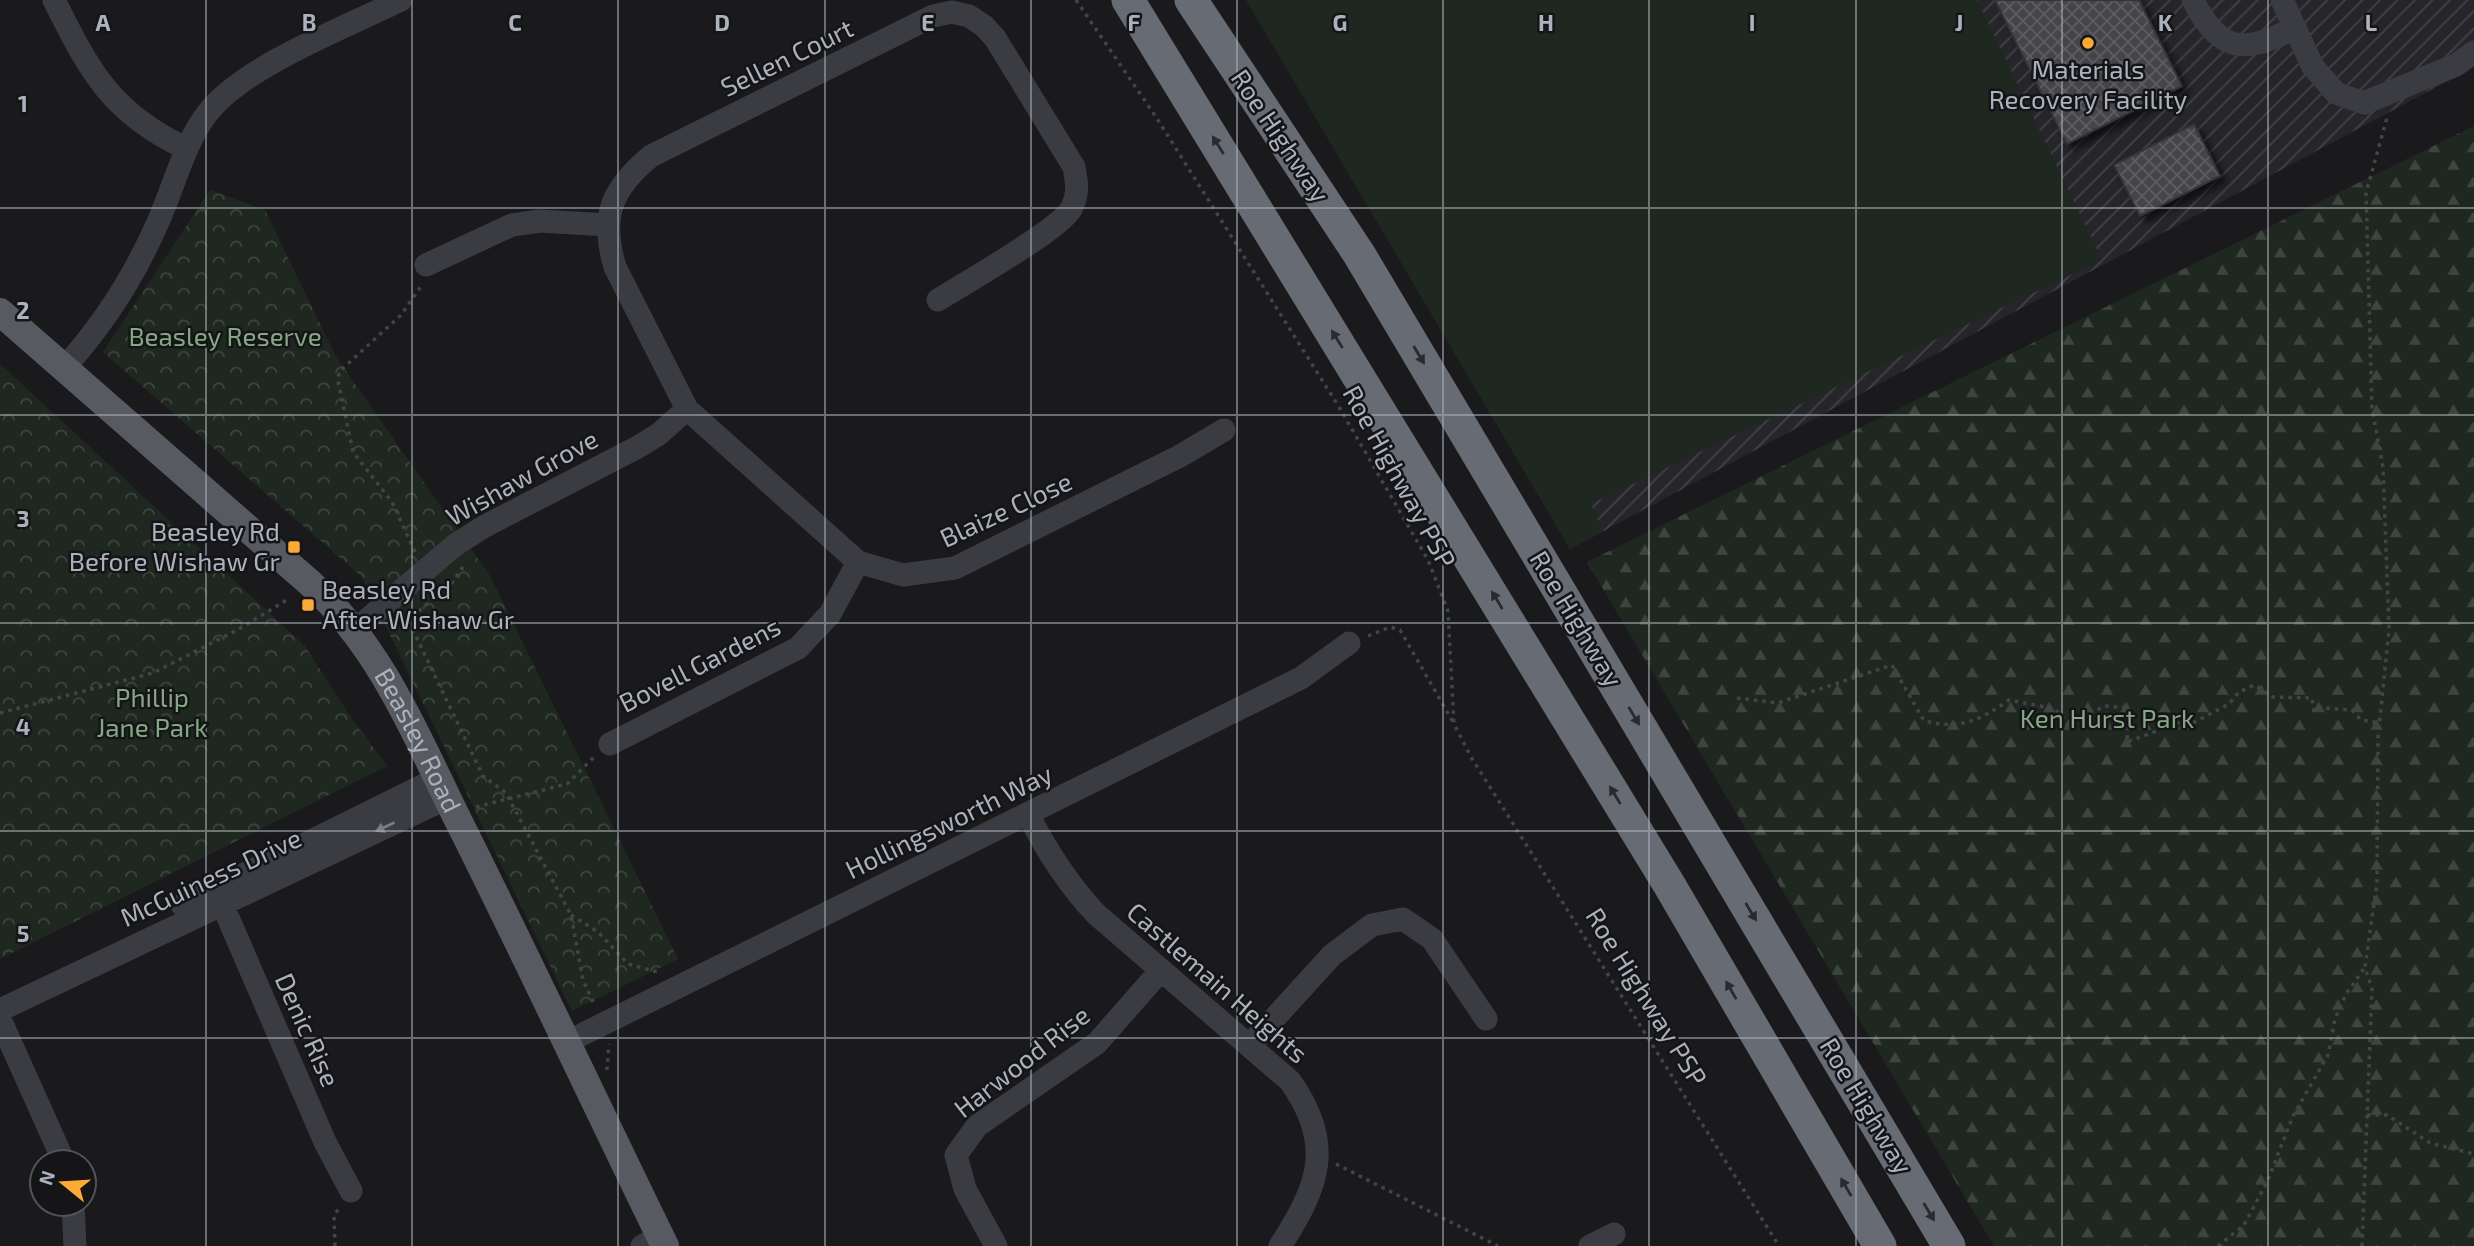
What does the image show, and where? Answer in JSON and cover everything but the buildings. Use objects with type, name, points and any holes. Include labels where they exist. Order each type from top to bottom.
[{"type":"highway","name":"Roe Highway","points":[[1128,0],[1656,863],[1880,1246]]},
{"type":"highway","name":"Roe Highway","points":[[1191,0],[1359,254],[1949,1246]]},
{"type":"highway","points":[[1219,0],[1359,254]]},
{"type":"main road","name":"Beasley Road","points":[[0,312],[310,583],[355,630],[405,711],[569,1041],[656,1243]]},
{"type":"street","points":[[54,0],[90,70],[111,99],[139,121],[187,149]]},
{"type":"street","points":[[58,363],[97,330],[127,284],[158,223],[187,149],[206,114],[231,90],[267,67],[401,0]]},
{"type":"street","points":[[2193,0],[2201,17],[2220,39],[2246,48],[2272,40],[2295,27]]},
{"type":"street","points":[[2282,0],[2313,66],[2336,93],[2364,103],[2456,65],[2474,52]]},
{"type":"street","name":"Sellen Court","points":[[687,409],[615,267],[609,246],[608,225],[612,201],[629,175],[651,156],[933,16],[951,12],[969,16],[995,38],[1074,167],[1078,189],[1071,210],[1054,226],[938,300]]},
{"type":"street","points":[[426,265],[512,225],[540,221],[608,225]]},
{"type":"street","name":"Wishaw Grove","points":[[355,630],[456,545],[485,526],[638,447],[687,409]]},
{"type":"street","name":"Blaize Close","points":[[687,409],[858,562],[903,575],[955,568],[1180,456],[1224,430]]},
{"type":"street","name":"Bovell Gardens","points":[[610,744],[798,648],[830,614],[858,562]]},
{"type":"street","name":"Hollingsworth Way","points":[[569,1041],[1301,678],[1349,643]]},
{"type":"street","name":"McGuiness Drive","points":[[0,994],[219,896],[448,799]]},
{"type":"street","name":"Castlemain Heights","points":[[1028,814],[1046,850],[1069,884],[1096,914],[1290,1081],[1308,1107],[1316,1133],[1317,1161],[1304,1209],[1279,1246]]},
{"type":"street","name":"McGuiness Drive","points":[[0,1010],[219,896]]},
{"type":"street","name":"Denic Rise","points":[[219,896],[326,1142],[351,1191]]},
{"type":"street","points":[[1250,1045],[1332,955],[1372,925],[1403,919],[1432,939],[1486,1019]]},
{"type":"street","name":"Harwood Rise","points":[[996,1246],[965,1189],[956,1155],[977,1126],[1097,1043],[1161,970]]},
{"type":"street","points":[[0,1019],[58,1148]]},
{"type":"street","points":[[74,1218],[75,1246]]},
{"type":"street","points":[[1590,1246],[1614,1234]]},
{"type":"path","name":"Roe Highway PSP","points":[[1076,0],[1156,117],[1339,407],[1428,560],[1448,611],[1454,724],[1478,769],[1779,1246]]},
{"type":"path","points":[[2362,1246],[2372,989],[2365,967],[2377,883],[2380,723],[2389,629],[2383,467],[2372,408],[2365,193],[2394,90]]},
{"type":"path","points":[[416,554],[393,502],[353,452],[338,381],[339,372],[408,306],[421,288],[426,265]]},
{"type":"path","points":[[456,545],[466,559],[460,572],[412,617],[410,624],[482,776],[508,797],[571,915],[583,980],[598,1011]]},
{"type":"path","points":[[0,713],[153,673],[239,629],[290,598]]},
{"type":"path","points":[[1349,643],[1390,627],[1400,630],[1454,724]]},
{"type":"path","points":[[1737,698],[1778,703],[1892,665],[1924,721],[1933,723],[1978,722],[2009,700],[2055,709],[2069,724],[2105,706],[2129,708],[2127,742],[2181,722],[2194,722],[2229,704],[2239,692],[2254,685],[2273,697],[2312,698],[2314,712],[2320,708],[2352,710],[2361,720],[2380,723]]},
{"type":"path","points":[[448,799],[470,809],[508,797],[567,784],[610,744]]},
{"type":"path","points":[[571,915],[597,932],[628,964],[667,974],[679,987]]},
{"type":"path","points":[[2218,1246],[2244,1225],[2267,1182],[2280,1156],[2293,1116],[2328,1055],[2335,1019],[2346,994],[2365,967]]},
{"type":"path","points":[[2367,1115],[2387,1115],[2430,1143],[2474,1154]]},
{"type":"path","points":[[1317,1161],[1338,1165],[1498,1246]]},
{"type":"path","points":[[335,1246],[334,1216],[351,1191]]},
{"type":"shaded area","points":[[1283,0],[2474,0],[2474,67],[1570,549]]},
{"type":"green space","points":[[1246,0],[1977,0],[2102,260],[1591,504],[1603,532],[1570,549]]},
{"type":"green space","name":"Ken Hurst Park","points":[[2474,126],[2474,1246],[1994,1246],[1587,562]]},
{"type":"green space","name":"Beasley Reserve","points":[[210,190],[265,210],[336,357],[490,576],[678,959],[572,1011],[362,577],[103,352]]},
{"type":"green space","name":"Phillip Jane Park","points":[[0,364],[305,646],[350,716],[387,766],[0,959]]},
{"type":"place","name":"Materials Recovery Facility","points":[[2088,43]]},
{"type":"place","name":"Beasley Rd Before Wishaw Gr","points":[[294,547]]},
{"type":"place","name":"Beasley Rd After Wishaw Gr","points":[[308,605]]}]
